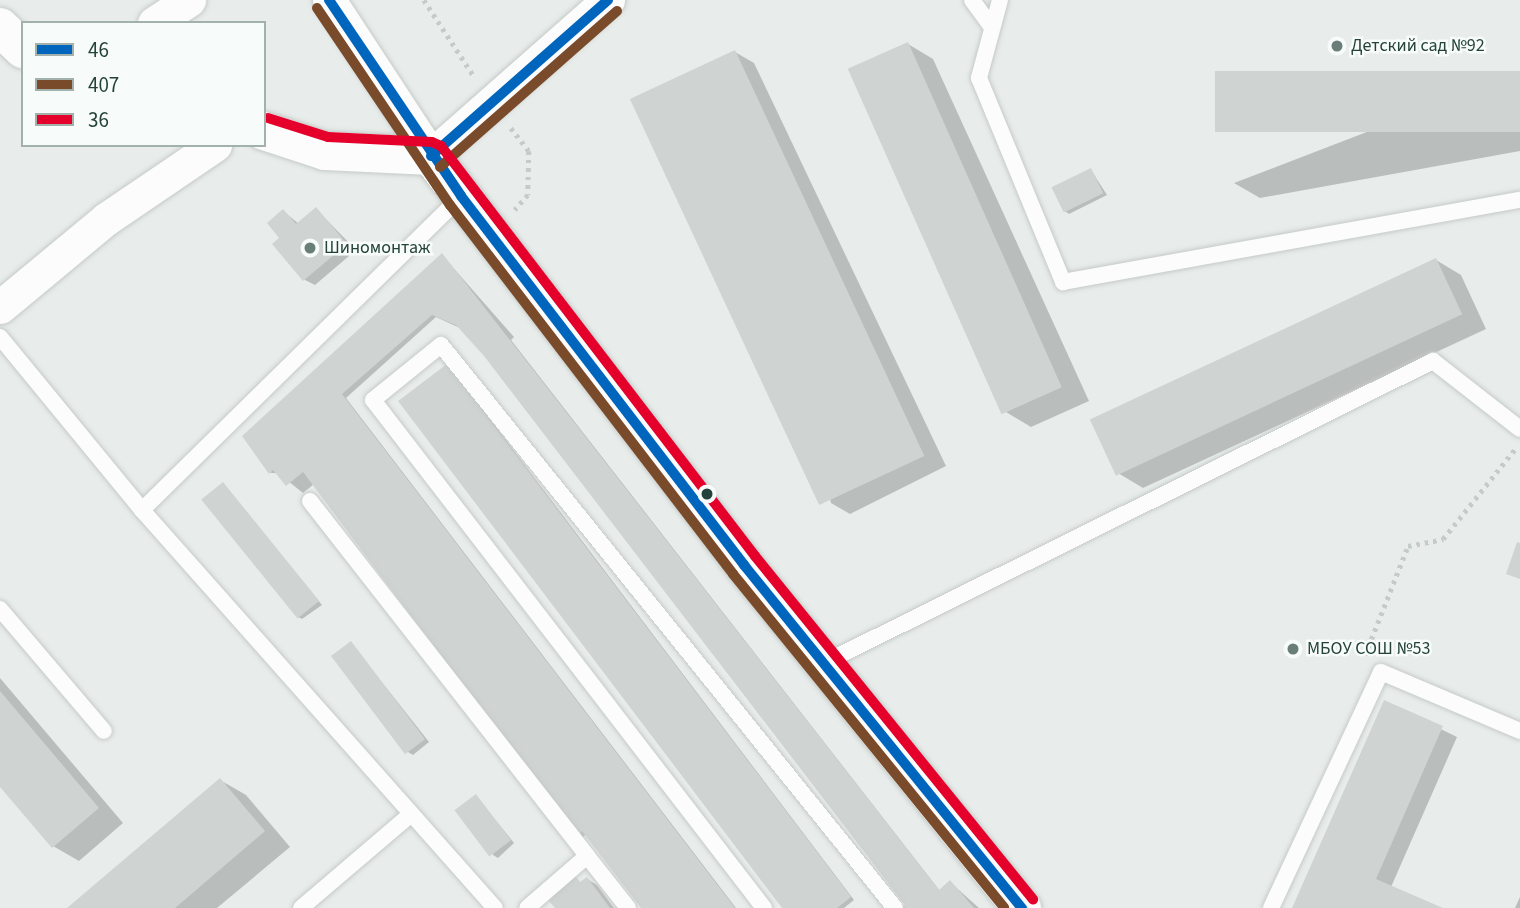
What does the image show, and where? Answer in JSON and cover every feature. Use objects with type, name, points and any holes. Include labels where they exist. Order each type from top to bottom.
[{"type":"street","points":[[157,21],[189,0]]},
{"type":"street","points":[[329,0],[431,156],[461,196],[824,663],[1022,908]]},
{"type":"street","points":[[266,132],[325,151],[431,156],[607,0]]},
{"type":"street","points":[[0,27],[21,47]]},
{"type":"street","points":[[0,307],[106,219],[212,147]]},
{"type":"lane","points":[[972,0],[991,26]]},
{"type":"lane","points":[[1000,0],[979,78],[1063,282],[1520,200]]},
{"type":"lane","points":[[142,510],[461,196]]},
{"type":"lane","points":[[0,337],[142,510],[495,908]]},
{"type":"lane","points":[[764,908],[373,400],[442,345],[895,908]]},
{"type":"lane","points":[[824,663],[1433,361],[1520,429]]},
{"type":"lane","points":[[310,501],[628,908]]},
{"type":"lane","points":[[0,609],[104,731]]},
{"type":"lane","points":[[1271,908],[1381,672],[1520,731]]},
{"type":"lane","points":[[301,908],[411,814]]},
{"type":"lane","points":[[527,908],[587,856]]},
{"type":"path","points":[[1381,672],[1363,661],[1408,546],[1443,539],[1520,443]]},
{"type":"building","points":[[908,42],[1062,387],[1001,414],[848,69]]},
{"type":"building","points":[[735,50],[924,456],[819,505],[630,99]]},
{"type":"building","points":[[1215,71],[1520,71],[1520,132],[1215,132]]},
{"type":"building","points":[[1091,168],[1103,193],[1064,212],[1051,187]]},
{"type":"building","points":[[316,207],[347,244],[303,281],[272,244],[279,238],[267,223],[283,209],[296,224]]},
{"type":"building","points":[[442,253],[939,890],[950,880],[974,908],[901,908],[905,905],[484,356],[456,325],[432,315],[342,394],[735,908],[641,908],[582,831],[577,837],[303,472],[286,486],[273,470],[269,474],[242,436]]},
{"type":"building","points":[[1436,258],[1462,314],[1116,476],[1090,419]]},
{"type":"building","points":[[447,364],[851,897],[837,908],[782,908],[398,401]]},
{"type":"building","points":[[223,482],[319,601],[298,619],[201,500]]},
{"type":"building","points":[[1517,542],[1520,543],[1520,579],[1506,574]]},
{"type":"building","points":[[351,641],[425,739],[405,754],[331,656]]},
{"type":"building","points":[[0,691],[99,808],[52,848],[0,787]]},
{"type":"building","points":[[1384,700],[1443,726],[1376,879],[1443,908],[1292,908]]},
{"type":"building","points":[[220,778],[265,831],[175,908],[67,908]]},
{"type":"building","points":[[476,794],[511,840],[489,857],[454,810]]},
{"type":"building","points":[[571,871],[580,882],[587,877],[610,908],[555,908],[545,896]]},
{"type":"transit line","name":"46","points":[[329,0],[461,196],[744,565],[1022,908]]},
{"type":"transit line","name":"46","points":[[431,156],[608,0]]},
{"type":"transit line","name":"407","points":[[317,8],[450,205],[733,574],[1004,908]]},
{"type":"transit line","name":"407","points":[[440,167],[617,11]]},
{"type":"transit line","name":"36","points":[[268,118],[328,137],[432,142],[441,146],[755,556],[1033,899]]},
{"type":"place","name":"Детский сад №92","points":[[1337,46]]},
{"type":"place","name":"Шиномонтаж","points":[[310,248]]},
{"type":"place","name":"МБОУ СОШ №53","points":[[1293,649]]}]
